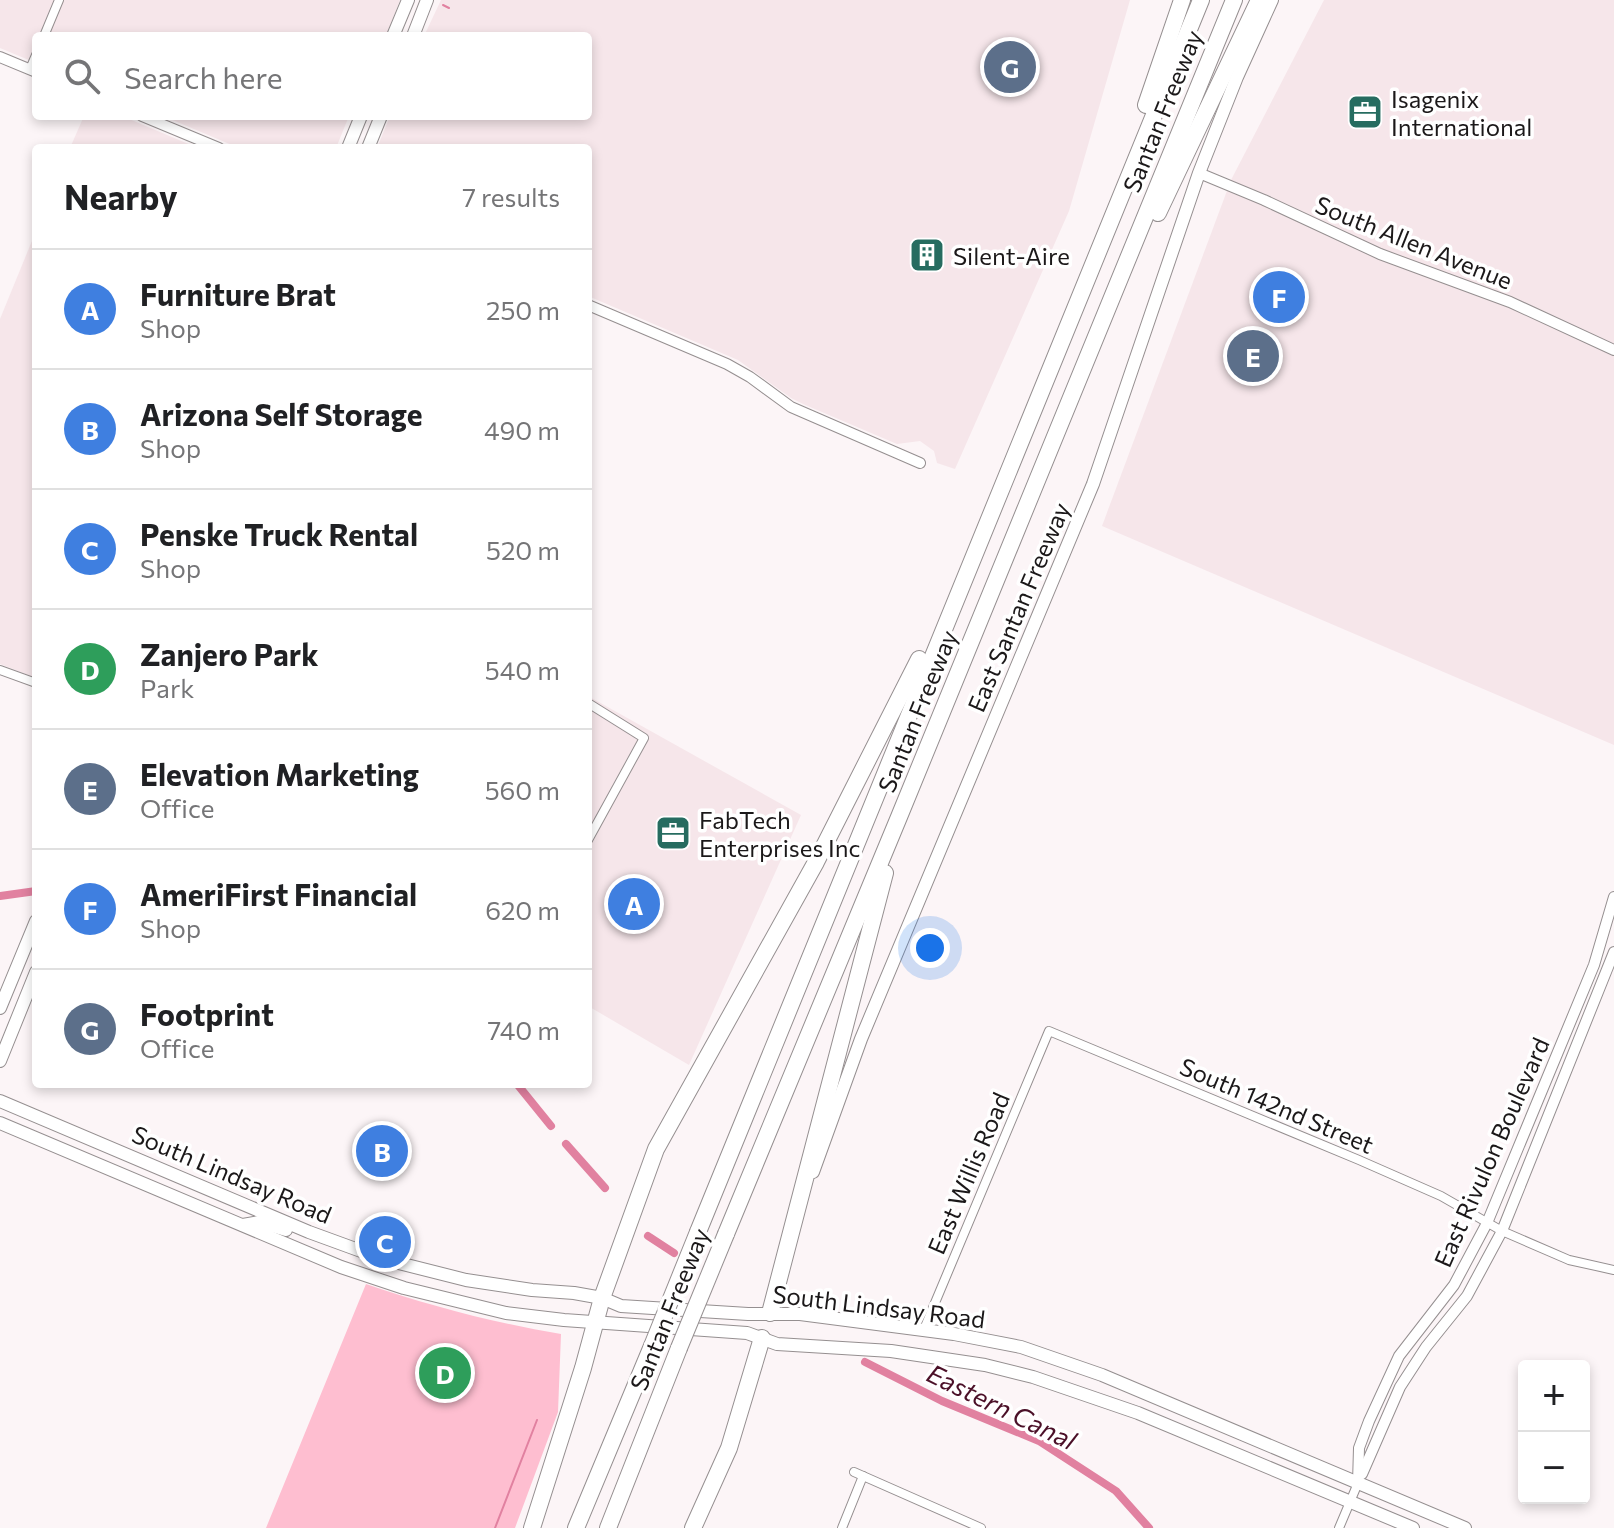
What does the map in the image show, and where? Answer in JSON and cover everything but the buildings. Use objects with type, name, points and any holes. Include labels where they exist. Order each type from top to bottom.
[{"type":"highway","points":[[1085,280],[1099,230],[1182,0]]},
{"type":"highway","name":"Santan Freeway","points":[[576,1528],[1201,0]]},
{"type":"highway","name":"Santan Freeway","points":[[608,1528],[679,1348],[1234,0]]},
{"type":"highway","points":[[1122,273],[1155,220],[1259,0]]},
{"type":"highway","points":[[532,1528],[602,1298],[661,1138],[829,838],[939,620],[996,495]]},
{"type":"highway","points":[[770,1313],[899,817]]},
{"type":"highway","points":[[693,1528],[729,1448],[762,1338]]},
{"type":"main road","points":[[395,32],[408,0]]},
{"type":"main road","points":[[415,32],[427,0]]},
{"type":"main road","name":"East Santan Freeway","points":[[793,1228],[861,1039],[1093,484],[1199,173],[1272,0]]},
{"type":"main road","points":[[350,144],[359,120]]},
{"type":"main road","points":[[370,144],[379,120]]},
{"type":"main road","points":[[0,1008],[32,931]]},
{"type":"main road","points":[[0,1061],[32,982]]},
{"type":"main road","name":"South Lindsay Road","points":[[0,1101],[309,1232],[425,1271],[466,1280],[602,1298],[621,1306],[800,1314],[924,1329],[983,1339],[1059,1359],[1465,1528]]},
{"type":"main road","name":"South Lindsay Road","points":[[0,1123],[341,1267],[404,1288],[506,1313],[747,1333],[777,1344],[915,1354],[985,1365],[1033,1377],[1138,1413],[1413,1528]]},
{"type":"main road","points":[[173,1195],[230,1210],[250,1206]]},
{"type":"main road","points":[[243,1225],[259,1222],[290,1232],[309,1232]]},
{"type":"main road","points":[[762,1338],[770,1313]]},
{"type":"street","points":[[46,32],[59,0]]},
{"type":"street","points":[[0,57],[32,70]]},
{"type":"street","points":[[152,120],[209,144]]},
{"type":"street","name":"South Allen Avenue","points":[[1199,173],[1272,203],[1384,256],[1543,316],[1614,350]]},
{"type":"street","points":[[592,307],[727,364],[791,407],[920,463]]},
{"type":"street","points":[[0,670],[32,682]]},
{"type":"street","points":[[592,706],[644,738],[592,833]]},
{"type":"street","name":"East Rivulon Boulevard","points":[[1358,1483],[1359,1448],[1399,1356],[1454,1285],[1487,1223],[1594,965],[1614,897]]},
{"type":"street","name":"East Rivulon Boulevard","points":[[1358,1483],[1400,1387],[1426,1347],[1467,1296],[1502,1231],[1614,952]]},
{"type":"street","name":"South 142nd Street","points":[[1049,1031],[1441,1196],[1502,1231],[1569,1260],[1614,1270]]},
{"type":"street","name":"East Willis Road","points":[[924,1329],[1049,1031]]},
{"type":"street","points":[[854,1472],[981,1528]]},
{"type":"street","points":[[842,1528],[863,1476]]},
{"type":"street","points":[[1339,1528],[1358,1483]]},
{"type":"shaded area","points":[[0,0],[400,0],[388,32],[32,32],[32,61],[0,48]]},
{"type":"shaded area","points":[[441,0],[1130,0],[1069,211],[955,469],[937,463],[934,451],[920,441],[897,444],[803,404],[738,360],[592,298],[592,144],[379,144],[388,120],[592,120],[592,32],[426,32]]},
{"type":"shaded area","points":[[1324,0],[1614,0],[1614,745],[1102,526],[1231,180]]},
{"type":"shaded area","points":[[82,120],[132,120],[188,144],[72,144]]},
{"type":"shaded area","points":[[172,120],[347,120],[338,144],[230,144]]},
{"type":"shaded area","points":[[32,241],[32,676],[0,664],[0,319]]},
{"type":"shaded area","points":[[592,698],[801,815],[689,1065],[592,1008]]},
{"type":"shaded area","points":[[366,1284],[463,1313],[561,1334],[558,1412],[515,1528],[266,1528]]},
{"type":"waterway","points":[[443,5],[449,8]]},
{"type":"waterway","name":"Eastern Canal","points":[[0,896],[32,892]]},
{"type":"waterway","name":"Eastern Canal","points":[[520,1088],[551,1126]]},
{"type":"waterway","name":"Eastern Canal","points":[[566,1144],[605,1188]]},
{"type":"waterway","name":"Eastern Canal","points":[[648,1236],[674,1253]]},
{"type":"waterway","name":"Eastern Canal","points":[[865,1362],[942,1401],[1039,1441],[1116,1491],[1149,1528]]},
{"type":"waterway","points":[[495,1528],[537,1420]]},
{"type":"place","name":"Footprint","points":[[1010,67]]},
{"type":"place","name":"Isagenix International","points":[[1365,112]]},
{"type":"place","name":"Silent-Aire","points":[[927,255]]},
{"type":"place","name":"AmeriFirst Financial","points":[[1279,297]]},
{"type":"place","name":"Elevation Marketing","points":[[1253,356]]},
{"type":"place","name":"FabTech Enterprises Inc","points":[[673,833]]},
{"type":"place","name":"Furniture Brat","points":[[634,904]]},
{"type":"place","name":"Arizona Self Storage","points":[[382,1151]]},
{"type":"place","name":"Penske Truck Rental","points":[[385,1242]]},
{"type":"place","name":"Zanjero Park","points":[[445,1373]]}]
